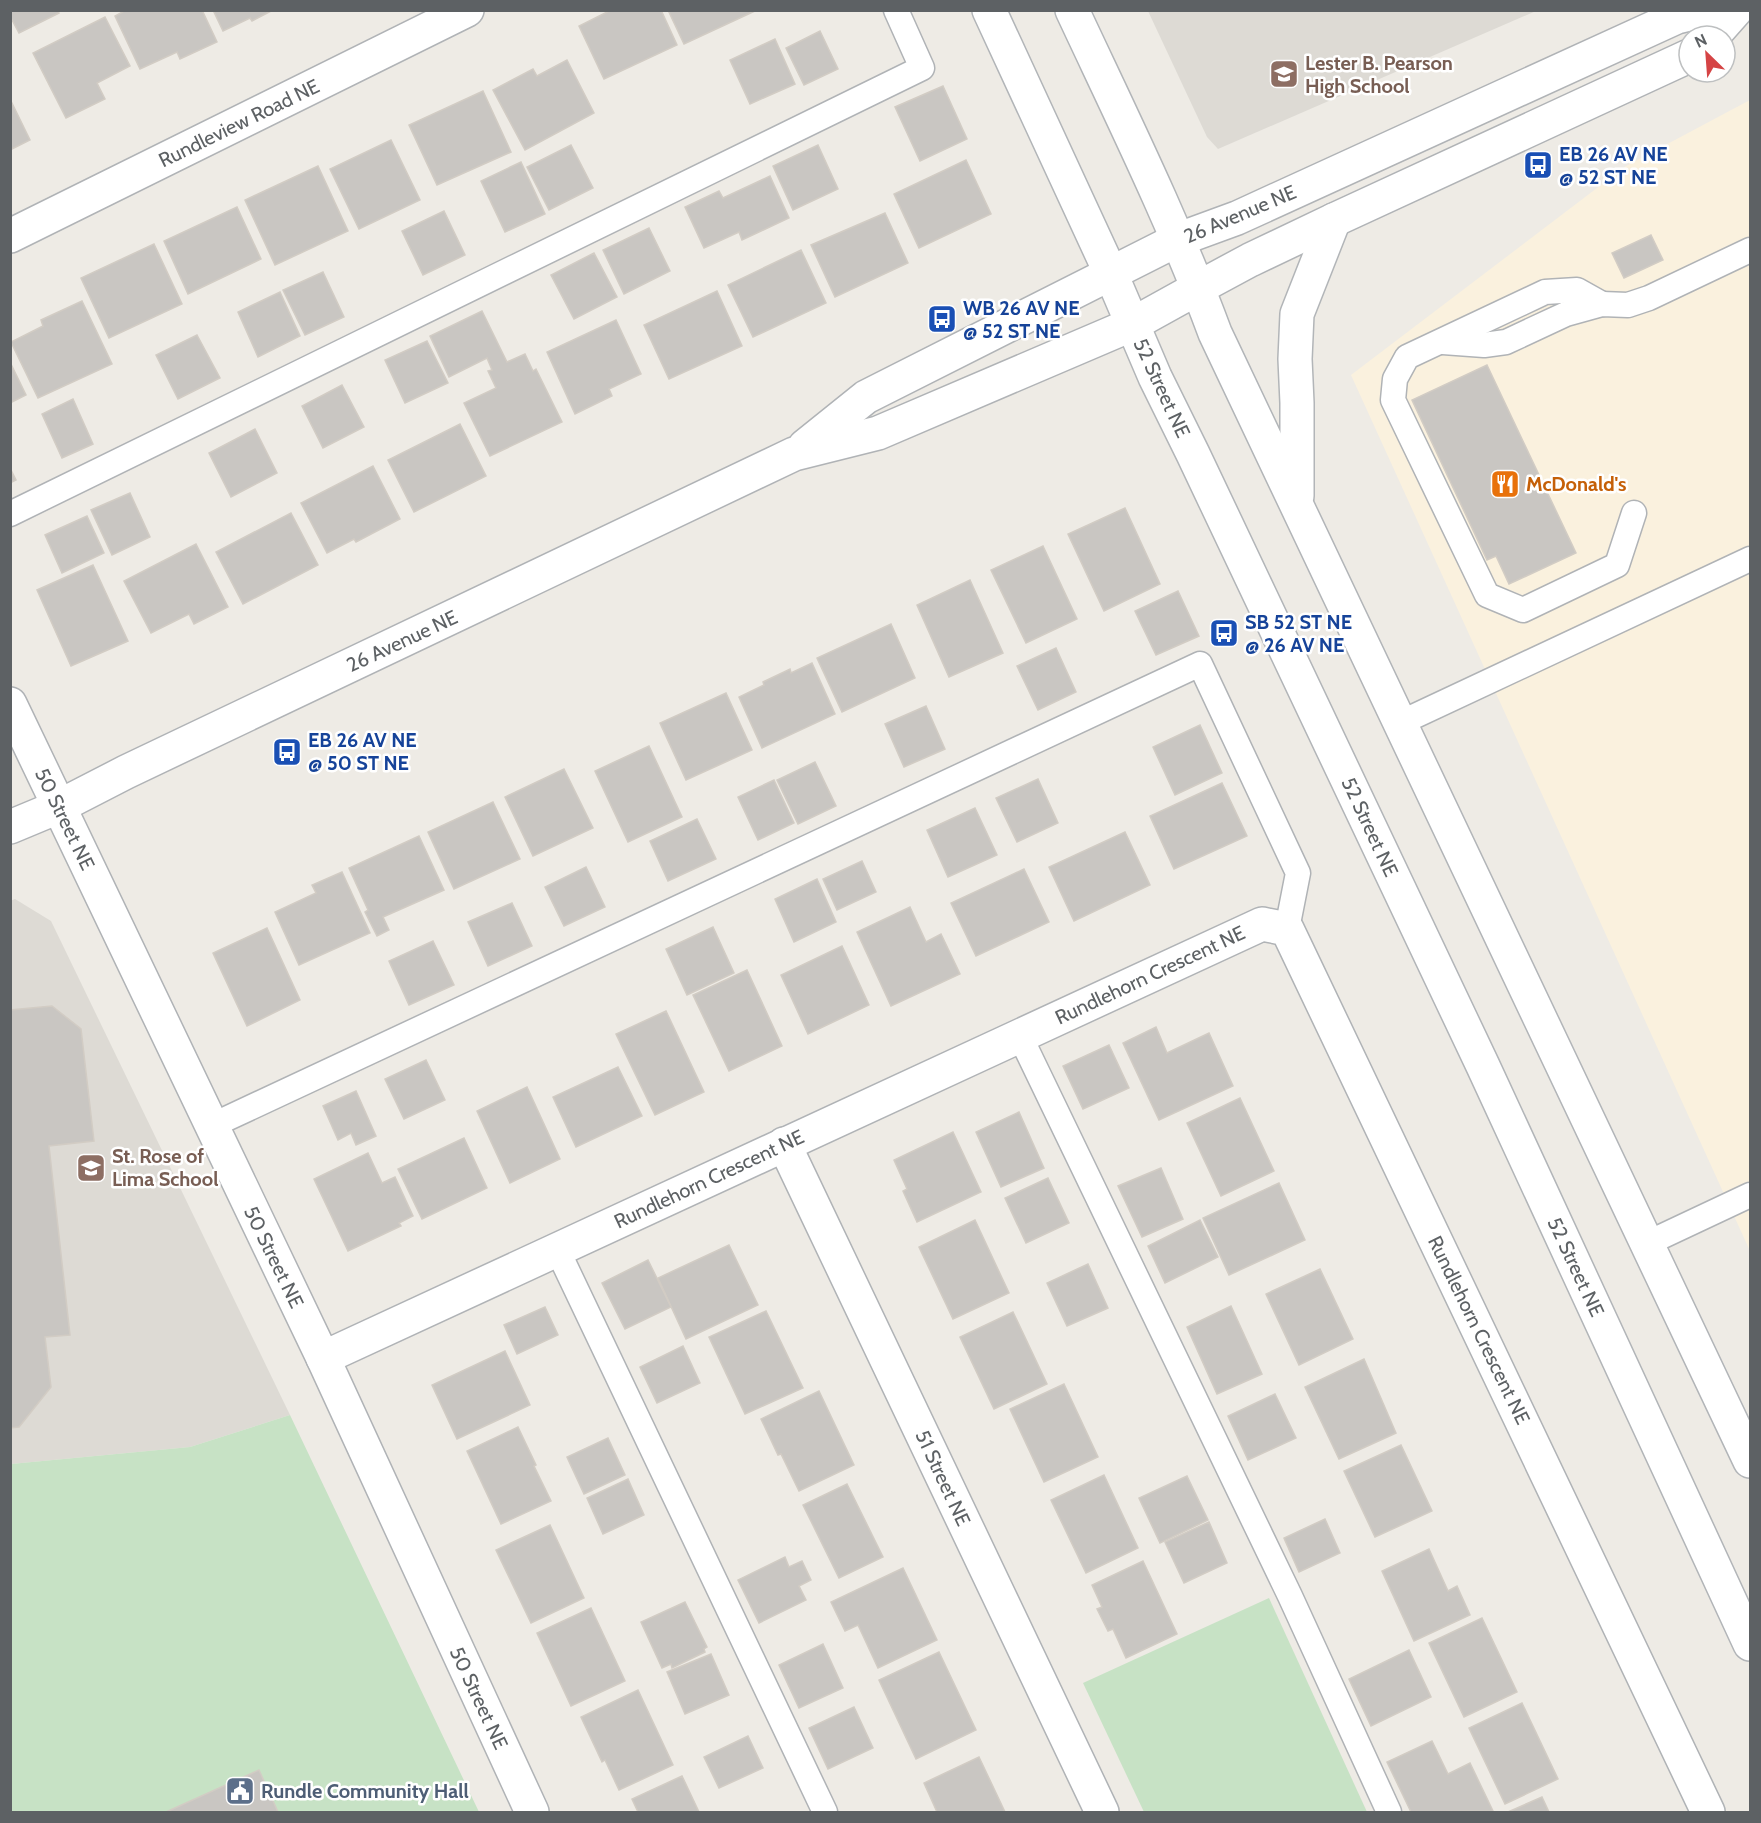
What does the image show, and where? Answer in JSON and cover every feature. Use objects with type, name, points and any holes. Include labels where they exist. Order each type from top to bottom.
[{"type":"street","name":"Rundleview Road NE","points":[[10,236],[467,10]]},
{"type":"street","name":"52 Street NE","points":[[989,10],[1111,274],[1155,377],[1483,1066],[1750,1644]]},
{"type":"street","points":[[1072,10],[1155,186],[1215,333],[1750,1461]]},
{"type":"street","name":"26 Avenue NE","points":[[794,454],[866,397],[1177,240],[1237,218],[1677,17],[1706,10]]},
{"type":"street","points":[[1724,24],[1736,10]]},
{"type":"street","name":"26 Avenue NE","points":[[10,827],[58,807],[126,772],[794,454],[878,433],[1133,324],[1250,260],[1677,62]]},
{"type":"street","points":[[1297,507],[1295,359],[1297,314],[1334,220]]},
{"type":"street","name":"50 Street NE","points":[[10,704],[323,1358],[532,1812]]},
{"type":"street","name":"Rundlehorn Crescent NE","points":[[323,1358],[1262,924],[1287,929],[1708,1812]]},
{"type":"street","name":"51 Street NE","points":[[784,1144],[1102,1812]]},
{"type":"lane","points":[[10,514],[922,68],[896,10]]},
{"type":"lane","points":[[1746,10],[1750,19]]},
{"type":"lane","points":[[1634,513],[1617,565],[1523,610],[1487,595],[1393,400],[1395,379],[1407,357],[1545,292],[1577,290],[1602,304],[1628,305],[1649,298],[1750,250]]},
{"type":"lane","points":[[1400,723],[1750,559]]},
{"type":"lane","points":[[211,1126],[1200,664],[1298,873],[1287,929]]},
{"type":"lane","points":[[1020,1036],[1290,1596],[1389,1812]]},
{"type":"lane","points":[[1648,1243],[1750,1195]]},
{"type":"lane","points":[[557,1250],[825,1812]]},
{"type":"shaded area","name":"Lester B. Pearson High School","points":[[1148,11],[1536,11],[1218,149],[1207,137]]},
{"type":"shaded area","points":[[1750,100],[1750,1251],[1351,375],[1626,166]]},
{"type":"shaded area","name":"St. Rose of Lima School","points":[[15,899],[51,921],[290,1415],[190,1447],[11,1464],[10,901]]},
{"type":"green space","points":[[290,1415],[479,1812],[11,1812],[11,1464],[190,1447]]},
{"type":"green space","points":[[1269,1598],[1367,1812],[1144,1812],[1083,1683]]},
{"type":"building","points":[[10,10],[58,10],[59,13],[19,33],[10,16]]},
{"type":"building","points":[[126,10],[202,10],[217,42],[180,59],[177,52],[140,69],[115,16]]},
{"type":"building","points":[[213,10],[273,10],[252,21],[250,18],[223,31]]},
{"type":"building","points":[[611,10],[661,10],[677,45],[604,79],[579,26]]},
{"type":"building","points":[[668,10],[757,10],[684,44]]},
{"type":"building","points":[[105,17],[130,66],[97,83],[105,99],[66,118],[33,53]]},
{"type":"building","points":[[820,31],[838,69],[804,85],[786,48]]},
{"type":"building","points":[[775,39],[795,84],[750,104],[730,60]]},
{"type":"building","points":[[567,60],[594,113],[525,150],[493,90],[533,69],[537,76]]},
{"type":"building","points":[[943,86],[967,139],[920,161],[895,107]]},
{"type":"building","points":[[483,91],[511,152],[437,185],[409,125]]},
{"type":"building","points":[[10,99],[30,140],[10,150]]},
{"type":"building","points":[[391,140],[420,200],[359,229],[330,169]]},
{"type":"building","points":[[571,145],[593,188],[549,210],[527,167]]},
{"type":"building","points":[[818,145],[838,189],[793,210],[773,166]]},
{"type":"building","points":[[966,160],[991,214],[919,248],[894,194]]},
{"type":"building","points":[[521,162],[545,214],[505,232],[481,181]]},
{"type":"building","points":[[318,166],[348,231],[275,265],[245,200]]},
{"type":"building","points":[[770,176],[789,218],[742,240],[739,232],[704,248],[685,207],[719,191],[723,198]]},
{"type":"building","points":[[237,207],[261,259],[188,294],[164,241]]},
{"type":"building","points":[[444,211],[465,255],[423,275],[402,231]]},
{"type":"building","points":[[885,213],[908,263],[835,297],[811,245]]},
{"type":"building","points":[[649,228],[670,271],[624,294],[603,250]]},
{"type":"building","points":[[1651,235],[1663,260],[1624,278],[1612,253]]},
{"type":"building","points":[[154,244],[182,304],[109,338],[81,278]]},
{"type":"building","points":[[801,250],[826,303],[753,337],[728,285]]},
{"type":"building","points":[[594,253],[617,297],[574,319],[551,275]]},
{"type":"building","points":[[323,272],[344,317],[305,335],[283,290]]},
{"type":"building","points":[[717,291],[742,346],[669,379],[644,325]]},
{"type":"building","points":[[280,292],[300,336],[258,357],[238,312]]},
{"type":"building","points":[[82,301],[112,364],[38,398],[11,342],[43,326],[41,320]]},
{"type":"building","points":[[482,311],[507,362],[525,354],[533,371],[536,369],[562,422],[490,456],[464,403],[496,388],[488,371],[492,370],[487,358],[449,377],[430,336]]},
{"type":"building","points":[[616,320],[641,374],[609,389],[612,396],[575,414],[547,352]]},
{"type":"building","points":[[197,335],[220,378],[178,399],[156,355]]},
{"type":"building","points":[[427,341],[448,383],[405,403],[385,360]]},
{"type":"building","points":[[10,362],[26,395],[10,403]]},
{"type":"building","points":[[1487,365],[1576,553],[1509,584],[1496,556],[1487,560],[1412,400]]},
{"type":"building","points":[[342,385],[364,427],[323,448],[302,406]]},
{"type":"building","points":[[73,399],[93,444],[62,458],[42,414]]},
{"type":"building","points":[[460,424],[486,476],[414,512],[388,460]]},
{"type":"building","points":[[255,429],[277,473],[231,497],[209,453]]},
{"type":"building","points":[[373,466],[400,519],[356,542],[354,539],[327,553],[301,503]]},
{"type":"building","points":[[10,468],[16,480],[10,483]]},
{"type":"building","points":[[130,493],[150,537],[112,555],[91,510]]},
{"type":"building","points":[[1125,508],[1160,584],[1104,611],[1068,534]]},
{"type":"building","points":[[291,513],[318,565],[243,604],[216,552]]},
{"type":"building","points":[[87,516],[104,553],[62,573],[45,535]]},
{"type":"building","points":[[196,544],[228,607],[194,624],[189,614],[151,633],[124,581]]},
{"type":"building","points":[[1043,546],[1077,619],[1026,643],[991,570]]},
{"type":"building","points":[[93,565],[128,641],[71,666],[37,590]]},
{"type":"building","points":[[970,580],[1003,653],[949,677],[917,605]]},
{"type":"building","points":[[1178,591],[1199,636],[1156,655],[1135,611]]},
{"type":"building","points":[[891,624],[915,678],[842,712],[817,658]]},
{"type":"building","points":[[1056,648],[1076,692],[1038,710],[1017,666]]},
{"type":"building","points":[[812,663],[835,714],[762,748],[739,697],[790,669],[791,673]]},
{"type":"building","points":[[726,693],[752,750],[686,780],[660,723]]},
{"type":"building","points":[[926,706],[945,749],[904,767],[885,724]]},
{"type":"building","points":[[1200,725],[1222,773],[1175,795],[1153,747]]},
{"type":"building","points":[[649,746],[682,817],[628,842],[595,771]]},
{"type":"building","points":[[815,762],[836,806],[798,824],[777,780]]},
{"type":"building","points":[[564,769],[593,828],[533,856],[505,797]]},
{"type":"building","points":[[1038,779],[1058,823],[1017,842],[996,798]]},
{"type":"building","points":[[774,780],[794,823],[758,840],[738,797]]},
{"type":"building","points":[[1222,783],[1247,836],[1174,869],[1150,816]]},
{"type":"building","points":[[493,802],[520,859],[454,889],[428,832]]},
{"type":"building","points":[[975,808],[997,855],[948,877],[927,830]]},
{"type":"building","points":[[697,819],[716,859],[668,881],[650,841]]},
{"type":"building","points":[[1125,832],[1150,885],[1074,921],[1049,867]]},
{"type":"building","points":[[419,836],[444,890],[383,917],[389,930],[377,936],[365,912],[368,910],[349,868]]},
{"type":"building","points":[[862,861],[876,892],[837,910],[823,879]]},
{"type":"building","points":[[586,867],[605,907],[564,926],[545,887]]},
{"type":"building","points":[[1024,869],[1049,922],[976,956],[951,903]]},
{"type":"building","points":[[342,872],[370,933],[299,965],[275,912],[316,893],[312,885]]},
{"type":"building","points":[[817,879],[836,922],[794,942],[775,899]]},
{"type":"building","points":[[512,903],[532,946],[488,966],[468,922]]},
{"type":"building","points":[[910,907],[926,942],[941,934],[960,974],[891,1006],[857,932]]},
{"type":"building","points":[[713,927],[734,973],[687,995],[666,949]]},
{"type":"building","points":[[267,928],[300,1000],[247,1026],[213,953]]},
{"type":"building","points":[[433,941],[454,985],[409,1005],[389,961]]},
{"type":"building","points":[[842,946],[869,1005],[808,1034],[781,975]]},
{"type":"building","points":[[747,970],[782,1046],[729,1071],[693,995]]},
{"type":"building","points":[[52,1006],[81,1029],[94,1141],[49,1146],[70,1335],[45,1337],[51,1387],[19,1427],[10,1428],[10,1010]]},
{"type":"building","points":[[666,1011],[704,1092],[655,1115],[616,1034]]},
{"type":"building","points":[[1156,1027],[1167,1053],[1209,1033],[1233,1086],[1159,1120],[1123,1043]]},
{"type":"building","points":[[1109,1045],[1129,1088],[1083,1109],[1063,1066]]},
{"type":"building","points":[[426,1060],[445,1100],[404,1119],[385,1079]]},
{"type":"building","points":[[618,1067],[642,1116],[576,1147],[553,1097]]},
{"type":"building","points":[[527,1087],[560,1159],[510,1183],[477,1111]]},
{"type":"building","points":[[356,1091],[376,1136],[356,1145],[351,1133],[338,1140],[323,1106]]},
{"type":"building","points":[[1240,1098],[1274,1171],[1221,1196],[1187,1123]]},
{"type":"building","points":[[1019,1112],[1044,1168],[1001,1187],[976,1132]]},
{"type":"building","points":[[953,1132],[981,1192],[917,1222],[903,1191],[907,1189],[894,1160]]},
{"type":"building","points":[[464,1138],[487,1188],[422,1219],[398,1169]]},
{"type":"building","points":[[368,1153],[382,1183],[395,1177],[413,1216],[399,1223],[401,1226],[348,1251],[314,1179]]},
{"type":"building","points":[[1161,1168],[1183,1219],[1142,1237],[1118,1186]]},
{"type":"building","points":[[1048,1178],[1069,1223],[1026,1243],[1005,1198]]},
{"type":"building","points":[[1279,1183],[1305,1240],[1229,1275],[1203,1218]]},
{"type":"building","points":[[975,1220],[1009,1293],[953,1319],[919,1247]]},
{"type":"building","points":[[1200,1220],[1218,1257],[1165,1283],[1148,1246]]},
{"type":"building","points":[[729,1245],[758,1305],[686,1339],[658,1278]]},
{"type":"building","points":[[648,1260],[671,1307],[625,1329],[602,1283]]},
{"type":"building","points":[[1088,1264],[1108,1308],[1067,1326],[1047,1283]]},
{"type":"building","points":[[1320,1269],[1353,1339],[1299,1365],[1266,1294]]},
{"type":"building","points":[[1231,1306],[1262,1374],[1217,1394],[1187,1327]]},
{"type":"building","points":[[545,1307],[558,1335],[517,1354],[504,1325]]},
{"type":"building","points":[[766,1311],[803,1388],[745,1414],[709,1337]]},
{"type":"building","points":[[1013,1312],[1047,1384],[994,1409],[960,1337]]},
{"type":"building","points":[[683,1346],[700,1383],[657,1403],[640,1367]]},
{"type":"building","points":[[505,1351],[530,1405],[457,1439],[432,1385]]},
{"type":"building","points":[[1364,1359],[1396,1433],[1339,1459],[1305,1387]]},
{"type":"building","points":[[1064,1384],[1098,1457],[1044,1482],[1010,1409]]},
{"type":"building","points":[[819,1391],[854,1465],[799,1491],[761,1419]]},
{"type":"building","points":[[1275,1394],[1296,1438],[1248,1460],[1228,1416]]},
{"type":"building","points":[[518,1427],[551,1501],[501,1524],[467,1451]]},
{"type":"building","points":[[608,1438],[625,1475],[584,1494],[567,1457]]},
{"type":"building","points":[[1401,1445],[1432,1511],[1375,1537],[1344,1471]]},
{"type":"building","points":[[1104,1475],[1138,1548],[1086,1573],[1051,1500]]},
{"type":"building","points":[[1187,1476],[1208,1520],[1160,1543],[1139,1498]]},
{"type":"building","points":[[628,1479],[644,1515],[603,1534],[587,1498]]},
{"type":"building","points":[[847,1484],[883,1557],[839,1578],[803,1505]]},
{"type":"building","points":[[1325,1519],[1340,1553],[1299,1572],[1284,1538]]},
{"type":"building","points":[[1209,1522],[1227,1563],[1184,1583],[1165,1542]]},
{"type":"building","points":[[550,1525],[584,1598],[531,1623],[496,1550]]},
{"type":"building","points":[[1429,1549],[1448,1591],[1457,1586],[1470,1615],[1414,1641],[1382,1571]]},
{"type":"building","points":[[785,1557],[789,1567],[802,1561],[811,1580],[799,1586],[806,1600],[759,1623],[738,1580]]},
{"type":"building","points":[[1143,1561],[1177,1634],[1126,1658],[1113,1629],[1108,1631],[1097,1609],[1102,1607],[1092,1585]]},
{"type":"building","points":[[903,1568],[937,1640],[878,1668],[858,1625],[845,1631],[831,1602]]},
{"type":"building","points":[[685,1602],[707,1647],[704,1649],[705,1652],[672,1668],[671,1664],[662,1668],[641,1622]]},
{"type":"building","points":[[591,1608],[625,1681],[571,1706],[537,1633]]},
{"type":"building","points":[[1482,1618],[1517,1692],[1464,1717],[1429,1643]]},
{"type":"building","points":[[823,1644],[843,1688],[799,1708],[779,1665]]},
{"type":"building","points":[[1409,1650],[1431,1697],[1371,1726],[1349,1679]]},
{"type":"building","points":[[939,1652],[976,1730],[916,1759],[879,1680]]},
{"type":"building","points":[[711,1654],[729,1695],[685,1714],[667,1672]]},
{"type":"building","points":[[638,1690],[673,1765],[619,1790],[605,1760],[602,1762],[581,1717]]},
{"type":"building","points":[[1522,1703],[1558,1779],[1505,1804],[1469,1728]]},
{"type":"building","points":[[854,1707],[873,1748],[828,1769],[809,1728]]},
{"type":"building","points":[[748,1736],[763,1768],[719,1788],[704,1757]]},
{"type":"building","points":[[1432,1741],[1448,1774],[1470,1763],[1493,1811],[1411,1812],[1387,1762]]},
{"type":"building","points":[[979,1757],[1005,1812],[937,1812],[924,1783]]},
{"type":"building","name":"Rundle Community Hall","points":[[259,1770],[278,1812],[166,1812]]},
{"type":"building","points":[[682,1776],[699,1812],[638,1812],[632,1799]]},
{"type":"building","points":[[1542,1797],[1549,1812],[1508,1812]]},
{"type":"place","name":"Lester B. Pearson High School","points":[[1284,74]]},
{"type":"place","name":"EB 26 AV NE @ 52 ST NE","points":[[1538,165]]},
{"type":"place","name":"WB 26 AV NE @ 52 ST NE","points":[[942,319]]},
{"type":"place","name":"McDonald's","points":[[1505,484]]},
{"type":"place","name":"SB 52 ST NE @ 26 AV NE","points":[[1224,633]]},
{"type":"place","name":"EB 26 AV NE @ 50 ST NE","points":[[287,752]]},
{"type":"place","name":"St. Rose of Lima School","points":[[91,1168]]},
{"type":"place","name":"Rundle Community Hall","points":[[240,1791]]}]
